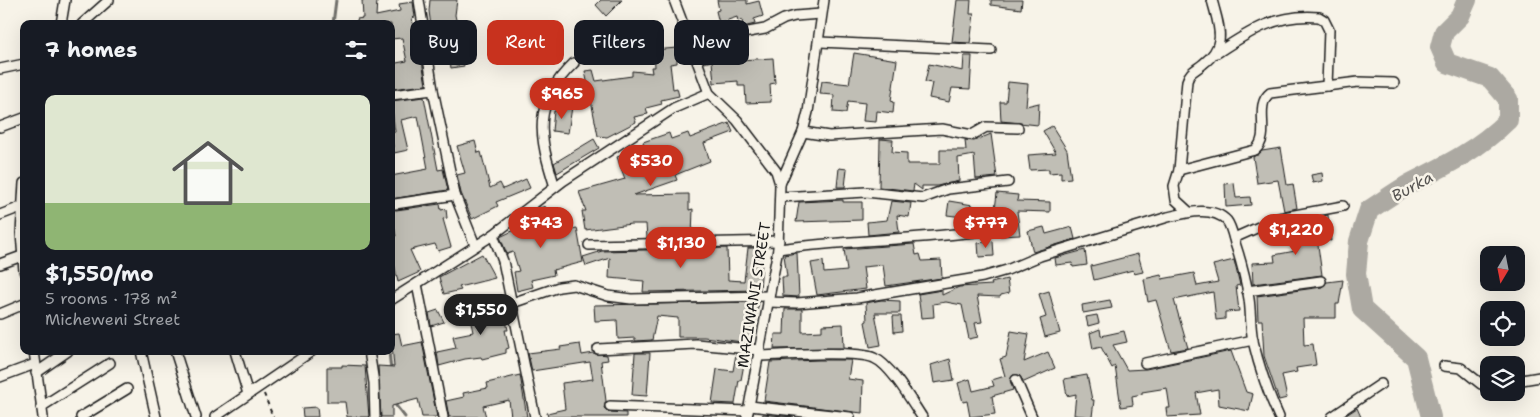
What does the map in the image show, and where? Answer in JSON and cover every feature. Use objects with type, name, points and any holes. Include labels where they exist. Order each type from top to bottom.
[{"type":"street","points":[[62,20],[64,0]]},
{"type":"street","points":[[86,20],[109,0]]},
{"type":"street","points":[[419,0],[433,90],[456,195],[475,246]]},
{"type":"street","name":"MAZIWANI STREET","points":[[674,0],[681,20]]},
{"type":"street","points":[[780,184],[803,132],[820,42],[821,14],[824,0]]},
{"type":"street","points":[[1212,0],[1220,44],[1216,53]]},
{"type":"street","points":[[749,33],[765,30],[784,19],[795,16],[821,14]]},
{"type":"street","points":[[1189,212],[1176,200],[1174,186],[1179,170],[1187,80],[1194,70],[1216,53],[1265,24],[1283,19],[1319,17],[1327,24],[1329,30],[1327,86]]},
{"type":"street","points":[[820,42],[991,50]]},
{"type":"street","points":[[555,187],[543,151],[543,117],[553,86],[574,63]]},
{"type":"street","points":[[0,70],[20,65]]},
{"type":"street","name":"MAZIWANI STREET","points":[[697,65],[709,93],[737,120],[776,171],[780,184],[779,245],[748,411]]},
{"type":"street","points":[[1179,170],[1255,150],[1263,138],[1264,103],[1270,93],[1358,82],[1394,84]]},
{"type":"street","points":[[395,95],[433,90]]},
{"type":"street","points":[[395,297],[493,235],[555,187],[674,108],[709,93]]},
{"type":"street","points":[[0,127],[20,120]]},
{"type":"street","points":[[803,132],[829,136],[942,130],[972,135],[986,127],[1018,128]]},
{"type":"street","points":[[781,197],[866,192],[923,198],[948,189],[1008,182]]},
{"type":"street","points":[[395,204],[456,195]]},
{"type":"street","points":[[1234,238],[1279,218],[1344,206]]},
{"type":"street","points":[[0,215],[20,207]]},
{"type":"street","points":[[512,303],[559,287],[574,285],[608,296],[631,299],[769,299],[797,304],[857,298],[983,277],[1007,270],[1040,256],[1189,212],[1206,212],[1217,214],[1227,221],[1234,238],[1247,291],[1253,340],[1270,397],[1279,417]]},
{"type":"street","points":[[589,245],[809,245],[917,239],[982,231]]},
{"type":"street","points":[[493,235],[503,261],[535,417]]},
{"type":"street","points":[[0,264],[20,257]]},
{"type":"street","points":[[1247,291],[1321,281]]},
{"type":"street","points":[[416,284],[443,417]]},
{"type":"street","points":[[0,314],[20,306]]},
{"type":"street","points":[[1145,363],[1253,340]]},
{"type":"street","points":[[598,349],[696,344],[760,353],[861,355],[874,357],[890,371],[922,417]]},
{"type":"street","points":[[34,355],[42,412],[110,363]]},
{"type":"street","points":[[0,377],[36,369],[61,355]]},
{"type":"street","points":[[142,355],[156,417]]},
{"type":"street","points":[[177,355],[196,417]]},
{"type":"street","points":[[236,355],[248,394]]},
{"type":"street","points":[[215,417],[298,355]]},
{"type":"street","points":[[369,355],[374,384],[375,417]]},
{"type":"street","points":[[1444,366],[1461,368],[1480,384]]},
{"type":"street","points":[[1525,380],[1540,377]]},
{"type":"street","points":[[1016,380],[1032,417]]},
{"type":"street","points":[[1332,417],[1381,384]]},
{"type":"street","points":[[81,417],[127,388]]},
{"type":"street","points":[[610,406],[850,417]]},
{"type":"path","points":[[260,385],[273,417]]},
{"type":"building","points":[[362,0],[377,0],[376,16],[400,11],[399,4],[413,2],[415,17],[410,20],[410,65],[423,65],[426,85],[395,89],[395,63],[407,61],[402,38],[395,39],[395,20],[357,19],[363,18]]},
{"type":"building","points":[[430,0],[457,0],[456,20],[430,20]]},
{"type":"building","points":[[601,0],[622,0],[606,16],[596,5]]},
{"type":"building","points":[[717,0],[747,0],[747,4],[759,1],[763,16],[754,19],[755,24],[749,26],[749,20],[738,20],[737,17],[728,20],[718,20],[716,11],[719,10]]},
{"type":"building","points":[[957,0],[971,0],[970,14],[974,14],[970,43],[952,42]]},
{"type":"building","points":[[991,0],[1022,0],[1021,9],[991,5]]},
{"type":"building","points":[[674,48],[674,63],[670,64],[673,89],[677,88],[679,96],[661,100],[662,104],[646,108],[648,114],[634,117],[636,122],[607,137],[598,136],[585,71],[593,70],[596,81],[632,76],[632,71],[652,73],[651,67],[664,65],[664,49]]},
{"type":"building","points":[[854,53],[897,60],[891,101],[894,102],[893,113],[877,111],[876,122],[863,121],[865,103],[848,101],[846,113],[833,112],[834,95],[820,94],[822,81],[849,84]]},
{"type":"building","points":[[964,56],[972,56],[970,89],[952,88],[949,102],[929,98],[932,83],[925,82],[929,64],[963,71]]},
{"type":"building","points":[[773,58],[775,83],[770,84],[771,102],[746,103],[745,86],[738,86],[738,81],[714,83],[712,65],[749,65],[749,59]]},
{"type":"building","points":[[450,65],[464,65],[464,66],[451,68]]},
{"type":"building","points":[[1008,82],[1028,84],[1026,106],[1039,103],[1038,125],[1001,121],[1000,102],[1006,102]]},
{"type":"building","points":[[424,97],[438,170],[443,169],[448,190],[395,198],[395,175],[428,169],[418,116],[401,120],[408,150],[395,153],[395,101]]},
{"type":"building","points":[[559,107],[572,107],[568,133],[552,131],[554,111],[559,111]]},
{"type":"building","points":[[729,123],[733,132],[704,143],[710,161],[675,175],[677,180],[634,195],[689,194],[689,210],[693,209],[692,237],[647,238],[646,224],[585,230],[582,211],[586,211],[579,192],[625,179],[617,157],[628,153],[627,150],[644,145],[643,142],[669,133],[671,139],[688,133],[690,138]]},
{"type":"building","points":[[1052,126],[1067,150],[1071,178],[1061,179],[1061,172],[1049,173],[1049,169],[1030,170],[1028,155],[1056,153],[1043,131]]},
{"type":"building","points":[[991,134],[997,177],[976,179],[974,155],[958,158],[959,181],[937,186],[922,186],[922,190],[914,184],[913,191],[879,187],[880,139],[893,140],[892,152],[907,153],[907,164],[940,164],[940,150],[966,150],[965,140],[974,141]]},
{"type":"building","points":[[594,139],[599,148],[557,173],[554,163]]},
{"type":"building","points":[[475,141],[478,153],[481,152],[490,188],[500,183],[503,189],[526,179],[530,188],[496,202],[498,206],[472,219],[461,193],[457,175],[465,173],[457,146]]},
{"type":"building","points":[[1281,148],[1287,185],[1293,184],[1297,208],[1284,211],[1278,180],[1257,183],[1253,157],[1262,151]]},
{"type":"building","points":[[839,168],[847,169],[845,187],[837,187]]},
{"type":"building","points":[[1322,173],[1323,181],[1313,183],[1311,175]]},
{"type":"building","points":[[1234,183],[1236,198],[1250,197],[1251,205],[1226,207],[1225,184]]},
{"type":"building","points":[[997,193],[1018,195],[1017,201],[1050,202],[1050,212],[1017,211],[1020,235],[1000,236],[997,211],[995,210]]},
{"type":"building","points":[[843,200],[843,202],[862,202],[862,220],[796,222],[799,202]]},
{"type":"building","points":[[891,201],[911,203],[909,217],[897,215],[899,232],[868,235],[867,222],[887,220]]},
{"type":"building","points":[[949,201],[973,205],[971,218],[947,215]]},
{"type":"building","points":[[440,204],[441,210],[446,209],[447,218],[443,219],[451,247],[438,251],[435,244],[410,250],[420,272],[398,282],[395,268],[396,210]]},
{"type":"building","points":[[545,206],[554,232],[577,228],[583,262],[553,270],[554,275],[531,280],[533,287],[517,291],[514,272],[519,271],[513,252],[507,254],[500,237],[521,227],[519,223],[532,216],[531,214],[537,209]]},
{"type":"building","points":[[1328,215],[1331,241],[1317,238],[1322,275],[1253,284],[1252,263],[1275,262],[1274,255],[1295,251],[1292,229],[1317,226],[1316,217]]},
{"type":"building","points":[[1044,227],[1046,234],[1072,227],[1075,239],[1033,252],[1028,231]]},
{"type":"building","points":[[993,241],[994,256],[979,257],[978,243]]},
{"type":"building","points":[[914,244],[916,255],[920,254],[922,261],[941,260],[942,278],[886,286],[883,265],[863,267],[866,289],[817,295],[811,263],[823,261],[824,273],[847,271],[844,249]]},
{"type":"building","points":[[727,248],[728,280],[744,281],[748,248],[763,248],[760,290],[643,292],[644,281],[609,278],[610,258],[586,266],[583,257],[602,251]]},
{"type":"building","points":[[1085,250],[1087,265],[1073,267],[1072,263],[1056,265],[1055,258]]},
{"type":"building","points":[[797,253],[799,297],[783,296],[782,277],[787,277],[784,255]]},
{"type":"building","points":[[482,254],[495,278],[459,287],[461,290],[444,294],[439,277]]},
{"type":"building","points":[[1138,254],[1143,272],[1134,274],[1133,270],[1094,280],[1091,266]]},
{"type":"building","points":[[1234,260],[1240,285],[1236,286],[1239,311],[1225,312],[1225,319],[1216,320],[1213,292],[1174,300],[1188,348],[1171,351],[1156,300],[1148,302],[1144,279],[1161,275],[1162,279],[1194,273],[1197,286],[1218,282],[1213,265]]},
{"type":"building","points":[[1007,279],[1009,293],[1000,297],[977,296],[982,322],[975,323],[978,337],[969,339],[962,305],[946,302],[933,304],[934,317],[921,318],[918,294],[942,290],[942,295],[959,287],[992,285],[991,283]]},
{"type":"building","points":[[1343,280],[1339,304],[1336,304],[1336,318],[1303,318],[1304,345],[1313,344],[1316,365],[1296,368],[1297,372],[1282,375],[1287,398],[1279,400],[1264,356],[1262,320],[1258,320],[1257,296],[1322,287],[1327,282]]},
{"type":"building","points":[[1049,291],[1060,333],[1045,337],[1040,319],[1046,317],[1039,294]]},
{"type":"building","points":[[501,297],[508,330],[505,330],[509,348],[506,349],[506,353],[482,359],[481,357],[465,359],[439,366],[437,352],[456,348],[453,336],[473,332],[470,318],[485,315],[482,300]]},
{"type":"building","points":[[881,300],[900,301],[900,313],[875,313],[881,345],[870,347],[865,322],[867,321],[866,303]]},
{"type":"building","points":[[1110,300],[1112,308],[1083,313],[1082,305]]},
{"type":"building","points":[[759,302],[755,324],[752,323],[750,343],[704,337],[678,337],[678,318],[657,316],[652,340],[635,341],[635,338],[618,339],[617,320],[595,321],[594,305]]},
{"type":"building","points":[[785,309],[802,309],[802,332],[822,331],[822,325],[843,324],[844,347],[853,348],[774,349],[775,334],[784,334]]},
{"type":"building","points":[[438,310],[444,322],[431,326],[429,313]]},
{"type":"building","points":[[1097,315],[1099,323],[1088,326],[1086,317]]},
{"type":"building","points":[[893,316],[901,316],[902,331],[894,332]]},
{"type":"building","points":[[1100,329],[1101,336],[1124,331],[1127,342],[1113,345],[1127,370],[1146,369],[1231,351],[1246,392],[1253,394],[1249,411],[1219,405],[1218,389],[1196,393],[1200,415],[1167,417],[1166,408],[1170,408],[1167,388],[1142,392],[1142,394],[1132,396],[1133,405],[1121,407],[1115,366],[1112,368],[1101,347],[1093,349],[1090,333]]},
{"type":"building","points":[[1011,331],[1029,334],[1024,362],[1048,352],[1055,368],[1024,382],[1019,375],[1013,375],[1010,380],[1013,390],[992,396],[995,414],[970,417],[967,401],[963,402],[958,383],[970,379],[973,391],[994,386],[992,380],[1005,376],[1000,359],[1006,357]]},
{"type":"building","points":[[399,333],[402,346],[422,342],[437,417],[422,417],[418,399],[392,406],[392,417],[381,417],[378,366],[394,367],[395,334]]},
{"type":"building","points":[[580,344],[582,355],[593,353],[607,355],[608,360],[601,361],[606,401],[604,408],[609,412],[626,413],[626,417],[548,417],[547,413],[565,409],[562,383],[593,379],[590,362],[532,371],[528,353],[561,349],[560,347]]},
{"type":"building","points":[[635,353],[650,353],[647,396],[632,395]]},
{"type":"building","points":[[736,354],[749,355],[748,364],[744,364],[741,380],[739,380],[735,404],[712,403],[717,369],[733,371]]},
{"type":"building","points":[[950,359],[954,380],[934,383],[931,365]]},
{"type":"building","points":[[851,360],[848,379],[863,381],[862,413],[764,401],[770,362]]},
{"type":"building","points":[[342,365],[365,366],[369,417],[347,417],[345,402],[327,402],[327,367],[342,367]]},
{"type":"building","points":[[520,375],[527,417],[511,417],[509,400],[483,406],[486,417],[449,417],[446,401],[464,397],[463,393],[488,388],[487,383]]},
{"type":"building","points":[[1087,375],[1092,400],[1094,400],[1092,417],[1074,415],[1076,394],[1067,396],[1064,379]]},
{"type":"building","points":[[317,407],[318,417],[303,417],[302,408]]},
{"type":"building","points":[[1357,408],[1361,417],[1343,417]]},
{"type":"building","points":[[763,414],[793,417],[762,417]]},
{"type":"waterway","points":[[334,20],[336,0]]},
{"type":"waterway","name":"Burka","points":[[1431,417],[1416,358],[1362,309],[1356,274],[1359,241],[1369,210],[1406,186],[1474,148],[1508,120],[1508,99],[1490,78],[1447,63],[1440,47],[1444,32],[1460,16],[1467,0]]},
{"type":"waterway","points":[[389,355],[391,371]]},
{"type":"waterway","points":[[393,402],[405,417]]}]
